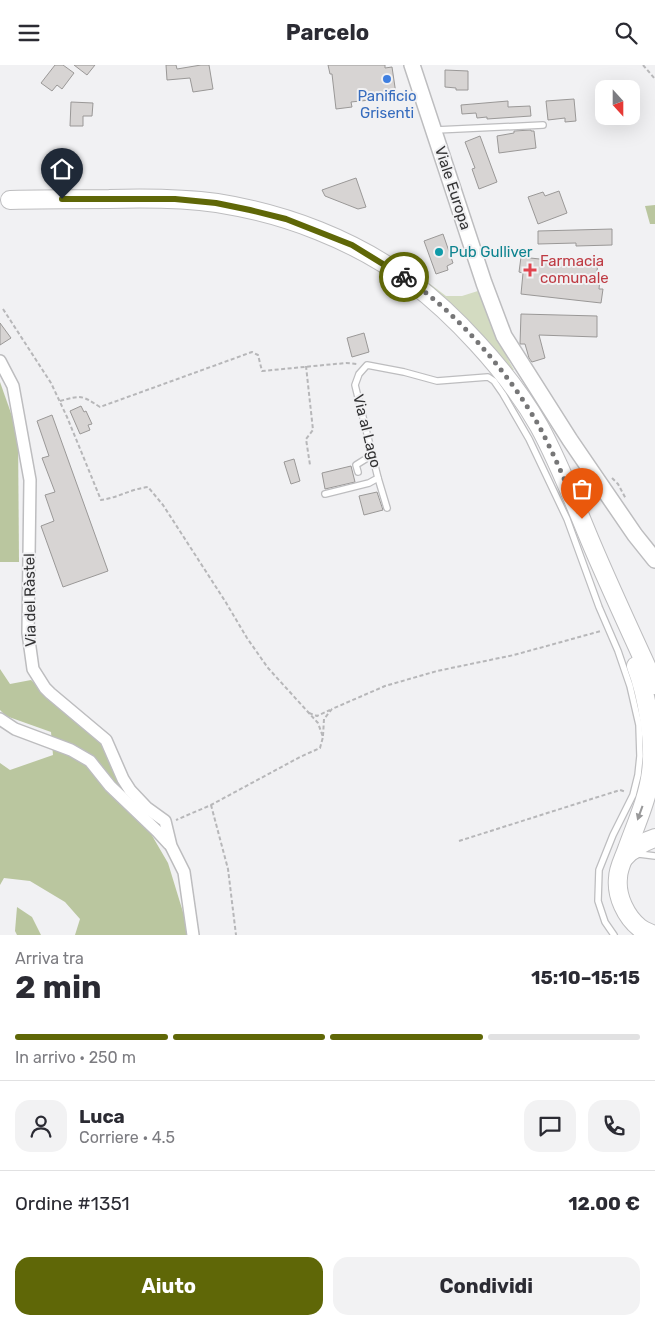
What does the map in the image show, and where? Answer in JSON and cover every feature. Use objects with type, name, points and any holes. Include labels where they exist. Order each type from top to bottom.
[{"type":"highway","points":[[10,200],[133,198],[175,199],[216,203],[286,219],[352,245],[410,281],[460,324],[499,368],[521,397],[539,426],[553,453],[655,685]]},
{"type":"highway","points":[[622,612],[655,658]]},
{"type":"highway","points":[[622,612],[632,655],[646,697],[653,747],[652,773],[623,859],[618,877],[618,891],[629,918],[641,929],[654,935]]},
{"type":"highway","points":[[623,859],[635,847],[655,838]]},
{"type":"main road","name":"Viale Europa","points":[[412,65],[493,310],[504,336],[592,472],[635,535],[655,560]]},
{"type":"street","name":"Via del Ràstel","points":[[0,361],[13,386],[30,480],[28,633],[33,669],[50,693],[106,740],[123,779],[130,790],[147,808],[165,821]]},
{"type":"street","points":[[0,719],[15,729],[71,750],[90,761],[110,786],[171,845]]},
{"type":"street","points":[[165,821],[171,845],[184,872],[193,935]]},
{"type":"lane","points":[[434,130],[543,125]]},
{"type":"lane","points":[[367,365],[396,370],[437,381],[488,377],[494,381],[529,439],[567,519],[630,686],[639,725],[640,756],[638,775],[632,795],[599,869],[598,901],[605,922],[614,935]]},
{"type":"lane","name":"Via al Lago","points":[[325,494],[368,483],[378,478],[355,385],[359,375],[367,365]]},
{"type":"lane","points":[[358,472],[356,465],[372,455]]},
{"type":"lane","points":[[378,478],[387,508]]},
{"type":"lane","points":[[623,859],[639,855],[655,856]]},
{"type":"path","points":[[643,65],[655,79]]},
{"type":"path","points":[[3,309],[51,383],[101,500],[137,488],[148,487],[163,505],[246,637],[268,668],[318,723],[323,737]]},
{"type":"path","points":[[60,401],[78,396],[87,398],[100,407],[252,352],[258,355],[262,371],[346,363],[367,365]]},
{"type":"path","points":[[306,366],[313,430],[306,439],[310,465]]},
{"type":"path","points":[[308,713],[317,716],[394,684],[437,671],[514,655],[608,629]]},
{"type":"path","points":[[165,821],[168,823],[210,805],[320,748],[324,719],[332,709]]},
{"type":"path","points":[[459,841],[620,790],[632,795]]},
{"type":"path","points":[[210,805],[228,869],[236,935]]},
{"type":"green space","points":[[655,205],[655,224],[650,224],[645,206]]},
{"type":"green space","points":[[399,254],[400,261],[446,296],[462,296],[481,290],[495,331],[514,370],[487,340],[450,304],[390,259]]},
{"type":"green space","points":[[0,382],[18,433],[19,562],[0,562]]},
{"type":"green space","points":[[0,669],[10,684],[31,680],[107,746],[122,784],[168,863],[190,935],[75,935],[80,919],[65,902],[30,881],[4,878],[0,885],[0,763],[10,770],[53,755],[51,732],[6,716],[0,710]]},
{"type":"green space","points":[[17,907],[32,917],[41,935],[17,935],[15,931]]},
{"type":"building","points":[[55,65],[63,65],[74,73],[62,89],[57,85],[52,91],[41,83]]},
{"type":"building","points":[[74,65],[95,65],[87,75]]},
{"type":"building","points":[[166,65],[176,65],[177,69],[209,65],[213,89],[193,92],[190,78],[167,80]]},
{"type":"building","points":[[328,65],[385,65],[385,68],[392,67],[396,94],[370,97],[370,100],[351,102],[352,107],[336,109],[332,74],[330,74]]},
{"type":"building","points":[[445,70],[468,71],[468,90],[456,90],[456,88],[445,87]]},
{"type":"building","points":[[574,99],[576,121],[565,122],[565,118],[548,120],[546,101]]},
{"type":"building","points":[[508,101],[508,107],[530,106],[531,116],[487,119],[487,117],[477,118],[476,113],[462,114],[461,105]]},
{"type":"building","points":[[71,102],[93,103],[92,116],[83,116],[83,126],[70,126]]},
{"type":"building","points":[[514,131],[534,131],[536,148],[499,153],[497,136],[514,133]]},
{"type":"building","points":[[480,136],[497,182],[479,189],[472,169],[475,168],[465,142]]},
{"type":"building","points":[[356,178],[366,207],[358,209],[325,196],[322,190]]},
{"type":"building","points":[[559,191],[567,213],[538,224],[528,197],[543,192],[545,196]]},
{"type":"building","points":[[612,229],[612,245],[576,246],[576,243],[538,244],[538,231]]},
{"type":"building","name":"Pub Gulliver","points":[[443,234],[453,263],[447,266],[448,270],[436,274],[424,241]]},
{"type":"building","points":[[521,257],[598,263],[596,278],[600,278],[599,289],[603,289],[601,303],[521,294],[523,273],[519,272]]},
{"type":"building","points":[[521,314],[597,316],[597,337],[539,335],[545,358],[532,362],[525,344],[520,344]]},
{"type":"building","points":[[0,323],[11,338],[0,345]]},
{"type":"building","points":[[364,333],[369,352],[352,357],[347,338]]},
{"type":"building","points":[[81,406],[84,412],[86,411],[92,424],[88,425],[90,430],[80,434],[70,411]]},
{"type":"building","points":[[52,415],[108,571],[63,587],[41,526],[54,521],[45,495],[55,492],[42,458],[49,456],[37,421]]},
{"type":"building","points":[[294,459],[300,481],[291,484],[284,462]]},
{"type":"building","points":[[351,466],[355,482],[325,489],[322,473]]},
{"type":"building","points":[[377,492],[383,510],[364,515],[359,496]]},
{"type":"way so far","points":[[404,277],[434,300],[460,324],[499,368],[521,397],[553,453],[582,519]]},
{"type":"place","name":"Panificio Grisenti","points":[[387,79]]},
{"type":"place","name":"Pub Gulliver","points":[[439,252]]},
{"type":"place","name":"Farmacia comunale","points":[[530,270]]},
{"type":"route","points":[[62,199],[175,199],[216,203],[250,210],[286,219],[352,245],[404,277]]}]
